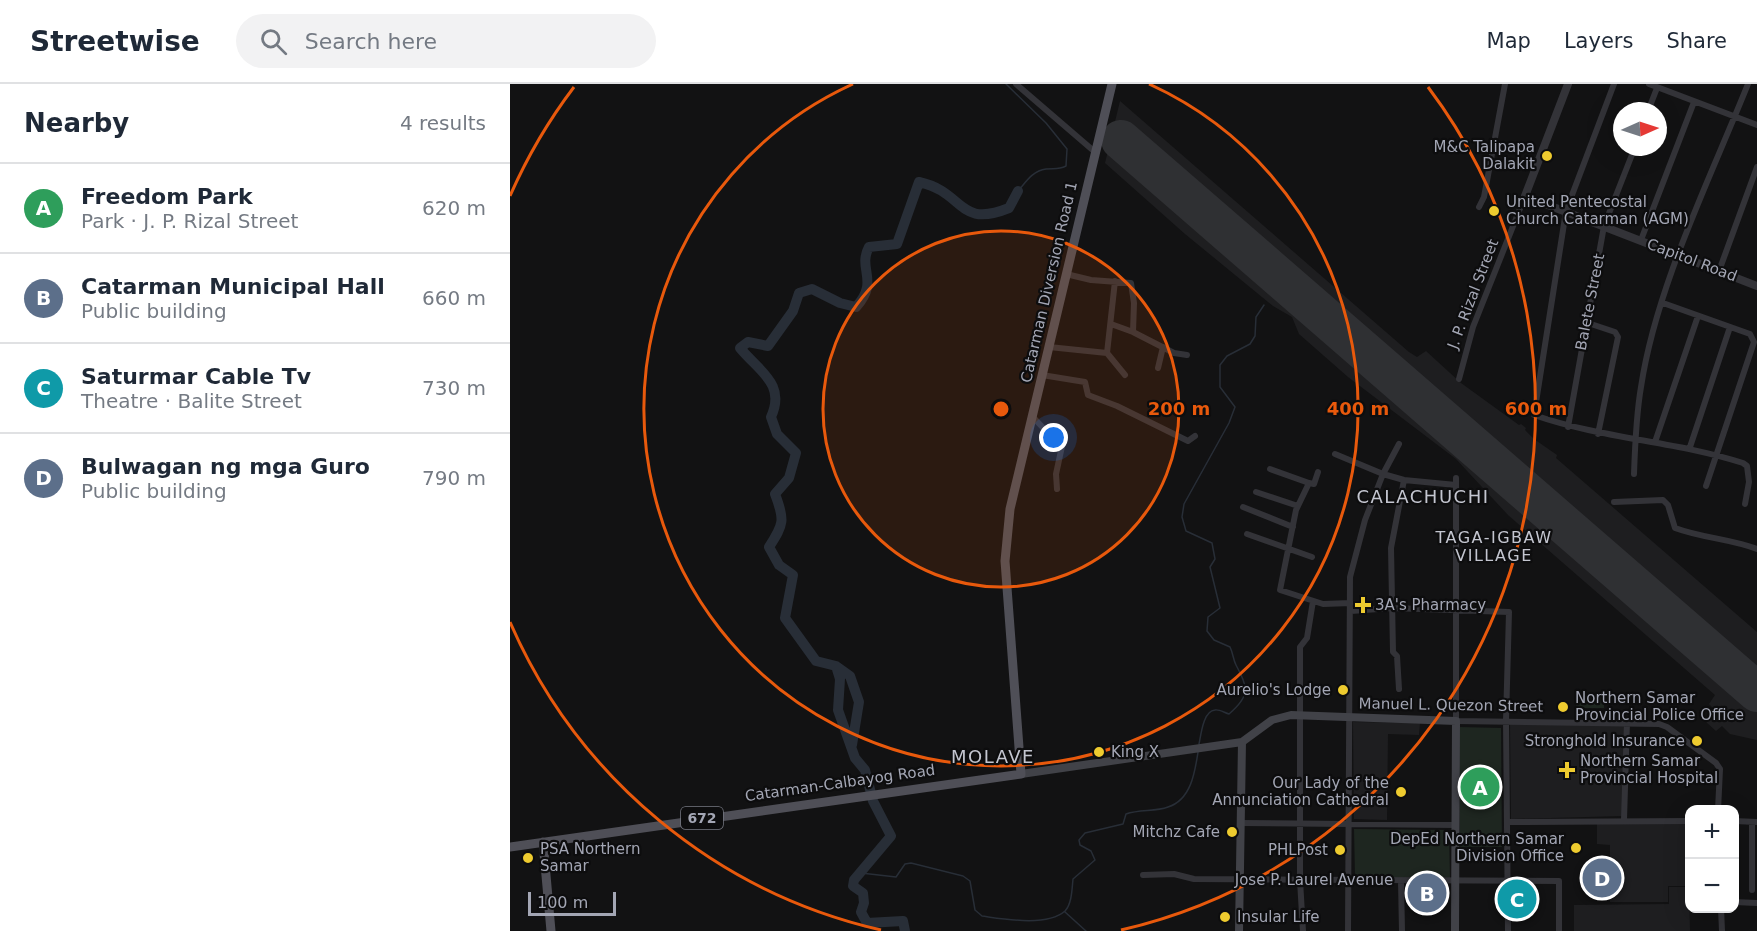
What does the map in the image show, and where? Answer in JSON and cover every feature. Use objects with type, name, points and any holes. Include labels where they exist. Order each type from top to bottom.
[{"type":"main road","name":"Catarman Diversion Road 1","points":[[1021,774],[1005,561],[1010,509],[1109,86]]},
{"type":"main road","name":"Manuel L. Quezon Street","points":[[1209,747],[1242,742],[1272,720],[1300,715],[1456,721]]},
{"type":"main road","points":[[1455,931],[1456,721]]},
{"type":"main road","points":[[1239,931],[1242,742]]},
{"type":"main road","name":"Catarman-Calbayog Road","points":[[510,847],[1209,747]]},
{"type":"main road","points":[[543,842],[551,931]]},
{"type":"street","points":[[1016,84],[1095,152]]},
{"type":"street","points":[[1479,207],[1484,197],[1505,84]]},
{"type":"street","name":"J. P. Rizal Street","points":[[1459,380],[1471,333],[1568,84]]},
{"type":"street","points":[[1614,84],[1566,211],[1534,415],[1568,427],[1598,434],[1690,447],[1757,468]]},
{"type":"street","points":[[1649,84],[1757,125]]},
{"type":"street","points":[[1634,474],[1641,387],[1663,303],[1679,255],[1748,84]]},
{"type":"street","points":[[1652,102],[1657,88]]},
{"type":"street","points":[[1641,240],[1694,102]]},
{"type":"street","name":"Balete Street","points":[[1568,427],[1604,226],[1631,156]]},
{"type":"street","points":[[1719,271],[1757,167]]},
{"type":"street","name":"Capitol Road","points":[[1525,196],[1757,286]]},
{"type":"street","points":[[1066,274],[1091,280],[1131,283],[1134,303],[1133,332]]},
{"type":"street","points":[[1107,353],[1115,281]]},
{"type":"street","points":[[1663,303],[1750,334],[1754,342],[1706,486]]},
{"type":"street","points":[[1655,442],[1698,316]]},
{"type":"street","points":[[1585,322],[1615,332],[1618,337],[1598,434]]},
{"type":"street","points":[[1111,324],[1187,355]]},
{"type":"street","points":[[1690,447],[1730,327]]},
{"type":"street","points":[[1048,347],[1107,353],[1125,375]]},
{"type":"street","points":[[1158,368],[1163,347]]},
{"type":"street","points":[[1042,375],[1085,382],[1088,395],[1117,406],[1188,441],[1195,436]]},
{"type":"street","points":[[1032,416],[1047,432],[1064,437],[1056,474],[1057,489]]},
{"type":"street","points":[[1348,931],[1350,577],[1365,520],[1383,474],[1399,444]]},
{"type":"street","points":[[1335,454],[1404,480],[1456,481],[1456,721]]},
{"type":"street","points":[[1745,504],[1749,482],[1747,466]]},
{"type":"street","points":[[1270,469],[1314,484],[1318,472]]},
{"type":"street","points":[[1399,688],[1397,656],[1393,652],[1391,548],[1404,480]]},
{"type":"street","points":[[1309,483],[1298,506],[1280,590],[1313,601],[1351,603]]},
{"type":"street","points":[[1257,492],[1298,506]]},
{"type":"street","points":[[1614,502],[1663,500],[1668,506],[1675,528],[1700,537],[1740,542],[1757,549]]},
{"type":"street","points":[[1243,507],[1293,527]]},
{"type":"street","points":[[1247,534],[1312,557]]},
{"type":"street","points":[[1303,931],[1300,880],[1300,647],[1307,638],[1313,601]]},
{"type":"street","points":[[1351,611],[1392,608],[1509,612],[1506,720],[1508,931]]},
{"type":"street","name":"Manuel L. Quezon Street","points":[[1456,721],[1627,722],[1667,727],[1716,763],[1719,769],[1718,805]]},
{"type":"street","points":[[1624,820],[1627,722]]},
{"type":"street","points":[[1508,822],[1685,820]]},
{"type":"street","points":[[1752,890],[1754,822]]},
{"type":"street","points":[[1241,823],[1456,825]]},
{"type":"street","name":"Jose P. Laurel Avenue","points":[[1143,875],[1174,874],[1194,879],[1240,880],[1558,881],[1559,931]]},
{"type":"street","points":[[1401,881],[1402,931]]},
{"type":"street","points":[[1739,902],[1757,903]]},
{"type":"street","points":[[1721,913],[1722,931]]},
{"type":"shaded area","points":[[1120,101],[1409,352],[1417,357],[1426,351],[1461,383],[1526,428],[1525,430],[1534,439],[1557,455],[1556,458],[1757,632],[1757,740],[1730,734],[1722,726],[1716,731],[1706,722],[1715,710],[1709,704],[1715,695],[1508,515],[1456,459],[1348,377],[1299,334],[1292,317],[1273,306],[1185,234],[1105,163]]},
{"type":"shaded area","points":[[1576,694],[1604,694],[1604,708],[1576,708]]},
{"type":"shaded area","points":[[1353,722],[1420,723],[1419,735],[1388,734],[1387,820],[1354,819]]},
{"type":"shaded area","name":"Northern Samar Provincial Hospital","points":[[1510,724],[1625,724],[1622,816],[1511,819]]},
{"type":"shaded area","points":[[1459,727],[1501,728],[1502,847],[1460,847]]},
{"type":"shaded area","points":[[1597,821],[1685,821],[1685,886],[1668,886],[1668,902],[1610,902],[1610,845],[1597,844]]},
{"type":"shaded area","points":[[1354,829],[1449,830],[1450,878],[1355,877]]},
{"type":"shaded area","points":[[1669,887],[1685,887],[1685,913],[1690,913],[1690,931],[1574,931],[1574,905],[1669,904]]},
{"type":"waterway","points":[[1006,84],[1046,123],[1067,149],[1066,166],[1037,172],[1018,191]]},
{"type":"waterway","points":[[852,745],[859,702],[850,676],[836,666],[816,661],[785,618],[793,575],[779,565],[769,547],[778,533],[781,522],[775,494],[789,478],[796,453],[777,434],[771,417],[775,406],[775,396],[769,379],[740,348],[748,342],[768,346],[793,311],[799,293],[812,289],[840,303],[856,307],[866,290],[865,262],[869,247],[897,244],[919,182],[934,187],[970,212],[979,214],[1009,208],[1018,191]]},
{"type":"waterway","points":[[1199,744],[1203,724],[1208,714],[1217,710],[1229,714],[1241,702],[1245,686],[1230,647],[1214,640],[1207,631],[1208,617],[1220,608],[1210,567],[1215,559],[1212,543],[1186,531],[1182,517],[1184,504],[1229,423],[1235,407],[1220,387],[1220,365],[1227,356],[1250,344],[1255,336],[1256,317],[1264,305]]},
{"type":"waterway","points":[[836,666],[840,679],[838,710],[855,758],[865,770],[873,801],[891,836],[854,880],[853,886],[863,893],[864,903],[861,912],[867,923],[903,921],[905,931]]},
{"type":"waterway","points":[[861,873],[896,877],[905,864],[911,863],[963,876],[970,881],[975,910],[982,916],[1025,921],[1057,916],[1065,911],[1069,904],[1073,879],[1095,860],[1091,851],[1080,845],[1079,840],[1085,833],[1123,824],[1126,814],[1163,809],[1176,803],[1187,792],[1198,752]]},
{"type":"waterway","points":[[1065,912],[1086,931]]},
{"type":"runway","points":[[1121,140],[1757,692]]},
{"type":"place","name":"M&C Talipapa Dalakit","points":[[1547,156]]},
{"type":"place","name":"United Pentecostal Church Catarman (AGM)","points":[[1494,211]]},
{"type":"place","name":"3A's Pharmacy","points":[[1363,605]]},
{"type":"place","name":"Aurelio's Lodge","points":[[1343,690]]},
{"type":"place","name":"Northern Samar Provincial Police Office","points":[[1563,707]]},
{"type":"place","name":"Stronghold Insurance","points":[[1697,741]]},
{"type":"place","name":"King X","points":[[1099,752]]},
{"type":"place","name":"Northern Samar Provincial Hospital","points":[[1567,770]]},
{"type":"place","name":"Freedom Park","points":[[1480,787]]},
{"type":"place","name":"Our Lady of the Annunciation Cathedral","points":[[1401,792]]},
{"type":"place","name":"Mitchz Cafe","points":[[1232,832]]},
{"type":"place","name":"DepEd Northern Samar Division Office","points":[[1576,848]]},
{"type":"place","name":"PHLPost","points":[[1340,850]]},
{"type":"place","name":"PSA Northern Samar","points":[[528,858]]},
{"type":"place","name":"Bulwagan ng mga Guro","points":[[1602,878]]},
{"type":"place","name":"Catarman Municipal Hall","points":[[1427,893]]},
{"type":"place","name":"Saturmar Cable Tv","points":[[1517,899]]},
{"type":"place","name":"Insular Life","points":[[1225,917]]},
{"type":"district","name":"CALACHUCHI","points":[[1423,496]]},
{"type":"district","name":"TAGA-IGBAW VILLAGE","points":[[1494,546]]},
{"type":"district","name":"MOLAVE","points":[[993,756]]}]
